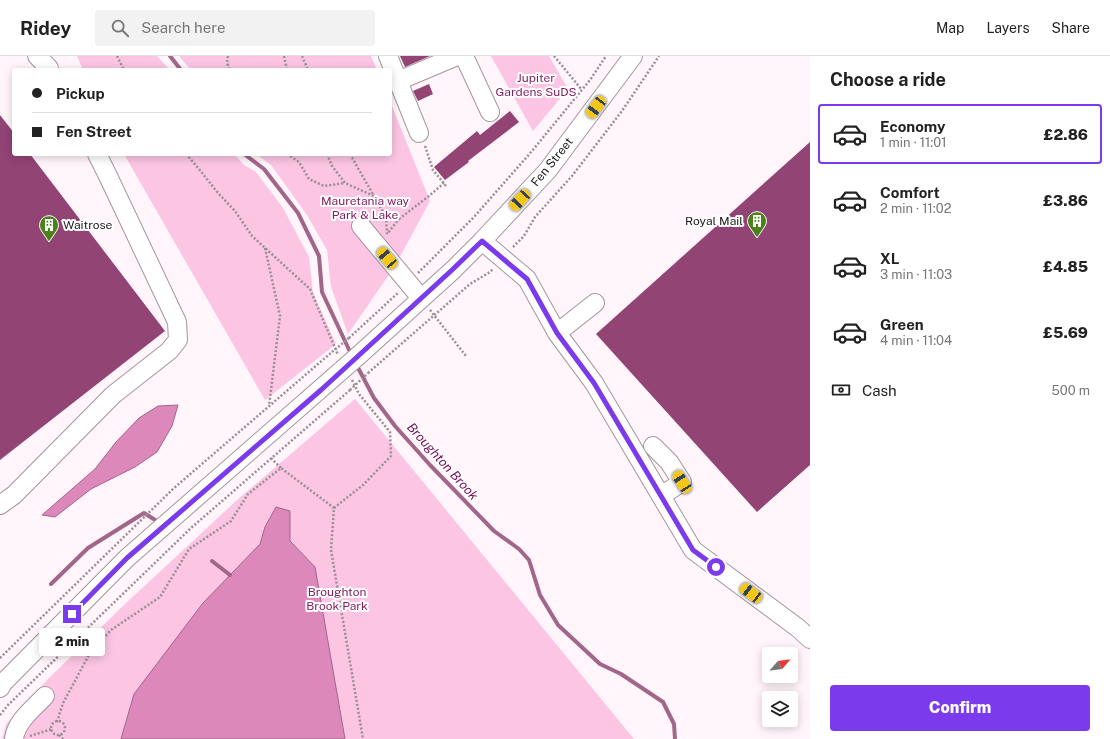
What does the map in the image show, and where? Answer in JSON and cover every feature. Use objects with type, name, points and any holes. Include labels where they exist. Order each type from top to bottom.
[{"type":"street","points":[[388,56],[419,133]]},
{"type":"street","points":[[398,81],[458,56]]},
{"type":"street","points":[[464,56],[490,112]]},
{"type":"street","name":"Fen Street","points":[[1,685],[127,558],[321,390],[343,367],[358,356],[482,241],[548,170],[634,56]]},
{"type":"street","points":[[0,505],[14,495],[113,395],[169,351],[178,340],[177,322],[97,156]]},
{"type":"street","points":[[361,226],[421,298]]},
{"type":"street","points":[[482,241],[527,279],[557,333],[594,383],[693,550],[798,628],[810,639]]},
{"type":"street","points":[[557,333],[595,303]]},
{"type":"street","points":[[653,446],[669,462],[682,482],[661,496]]},
{"type":"street","points":[[20,738],[15,731],[21,722],[45,696]]},
{"type":"path","points":[[117,56],[123,68]]},
{"type":"path","points":[[228,56],[227,63],[229,68]]},
{"type":"path","points":[[284,56],[287,68]]},
{"type":"path","points":[[302,56],[307,68]]},
{"type":"path","points":[[554,56],[582,90]]},
{"type":"path","points":[[0,658],[174,488],[349,338],[408,283],[474,217],[532,151],[582,90],[606,56]]},
{"type":"path","points":[[514,246],[524,236],[535,217],[572,176],[622,111],[659,56]]},
{"type":"path","points":[[387,234],[399,219],[445,185],[433,170],[425,145],[419,133]]},
{"type":"path","points":[[188,156],[235,211],[252,236],[310,289],[343,367],[359,394],[390,432],[391,456],[363,484],[334,508],[331,550],[362,739]]},
{"type":"path","points":[[290,156],[298,162],[309,179],[324,186],[346,183]]},
{"type":"path","points":[[328,156],[332,166],[346,183],[375,197]]},
{"type":"path","points":[[351,156],[386,217],[387,238]]},
{"type":"path","points":[[386,217],[399,219]]},
{"type":"path","points":[[264,247],[280,316],[269,407]]},
{"type":"path","points":[[0,715],[8,705],[191,528],[470,284],[490,272],[495,267]]},
{"type":"path","points":[[396,269],[422,269]]},
{"type":"path","points":[[421,298],[466,356]]},
{"type":"path","points":[[271,458],[281,468],[334,508]]},
{"type":"path","points":[[52,729],[52,725],[57,722],[63,703],[90,652],[111,630],[160,597],[190,549],[231,521],[248,494],[281,468]]},
{"type":"path","points":[[57,722],[60,722],[65,727],[64,731],[59,735]]},
{"type":"path","points":[[20,738],[52,729]]},
{"type":"path","points":[[52,729],[55,734],[59,735],[63,739]]},
{"type":"green space","points":[[77,56],[157,56],[168,68],[82,68]]},
{"type":"green space","points":[[179,56],[371,56],[376,68],[189,68]]},
{"type":"green space","name":"Jupiter Gardens SuDS","points":[[491,56],[549,56],[568,89],[533,131]]},
{"type":"green space","name":"Mauretania way Park & Lake","points":[[392,106],[430,201],[395,266],[348,334],[331,287],[327,250],[307,215],[271,165],[259,156],[392,156]]},
{"type":"green space","points":[[125,156],[236,156],[244,165],[256,172],[283,208],[309,257],[313,293],[336,344],[265,400]]},
{"type":"green space","name":"Broughton Brook Park","points":[[355,399],[634,739],[2,739],[6,724],[49,678],[124,605],[237,500]]},
{"type":"shaded area","points":[[178,405],[172,426],[157,452],[135,467],[91,489],[55,517],[42,515],[95,469],[116,442],[139,418],[158,406]]},
{"type":"shaded area","points":[[276,507],[290,511],[290,541],[315,567],[345,739],[121,739],[134,694],[203,603],[260,544],[265,527]]},
{"type":"building","points":[[400,56],[430,56],[405,67]]},
{"type":"building","points":[[429,84],[433,94],[418,101],[413,91]]},
{"type":"building","points":[[510,111],[519,122],[445,180],[434,167],[477,131],[480,135]]},
{"type":"building","name":"Waitrose","points":[[0,115],[12,130],[12,156],[32,156],[165,331],[0,460]]},
{"type":"building","name":"Royal Mail","points":[[810,142],[810,465],[757,512],[596,334]]},
{"type":"waterway","name":"Broughton Brook","points":[[170,56],[179,68]]},
{"type":"waterway","name":"Broughton Brook","points":[[247,156],[264,169],[298,213],[319,256],[322,292],[352,356]]},
{"type":"waterway","name":"Broughton Brook","points":[[356,364],[374,398],[395,426],[430,465],[494,531],[519,549],[529,560],[540,595],[558,625],[600,664],[621,674],[663,702],[674,724],[675,739]]},
{"type":"waterway","points":[[51,584],[88,548],[144,513],[160,523]]},
{"type":"waterway","points":[[212,561],[230,575]]},
{"type":"place","name":"Royal Mail","points":[[757,238]]},
{"type":"place","name":"Waitrose","points":[[49,242]]},
{"type":"route","points":[[72,614],[127,558],[321,390],[482,241],[504,258],[527,279],[557,333],[594,383],[693,550],[716,567]]}]
